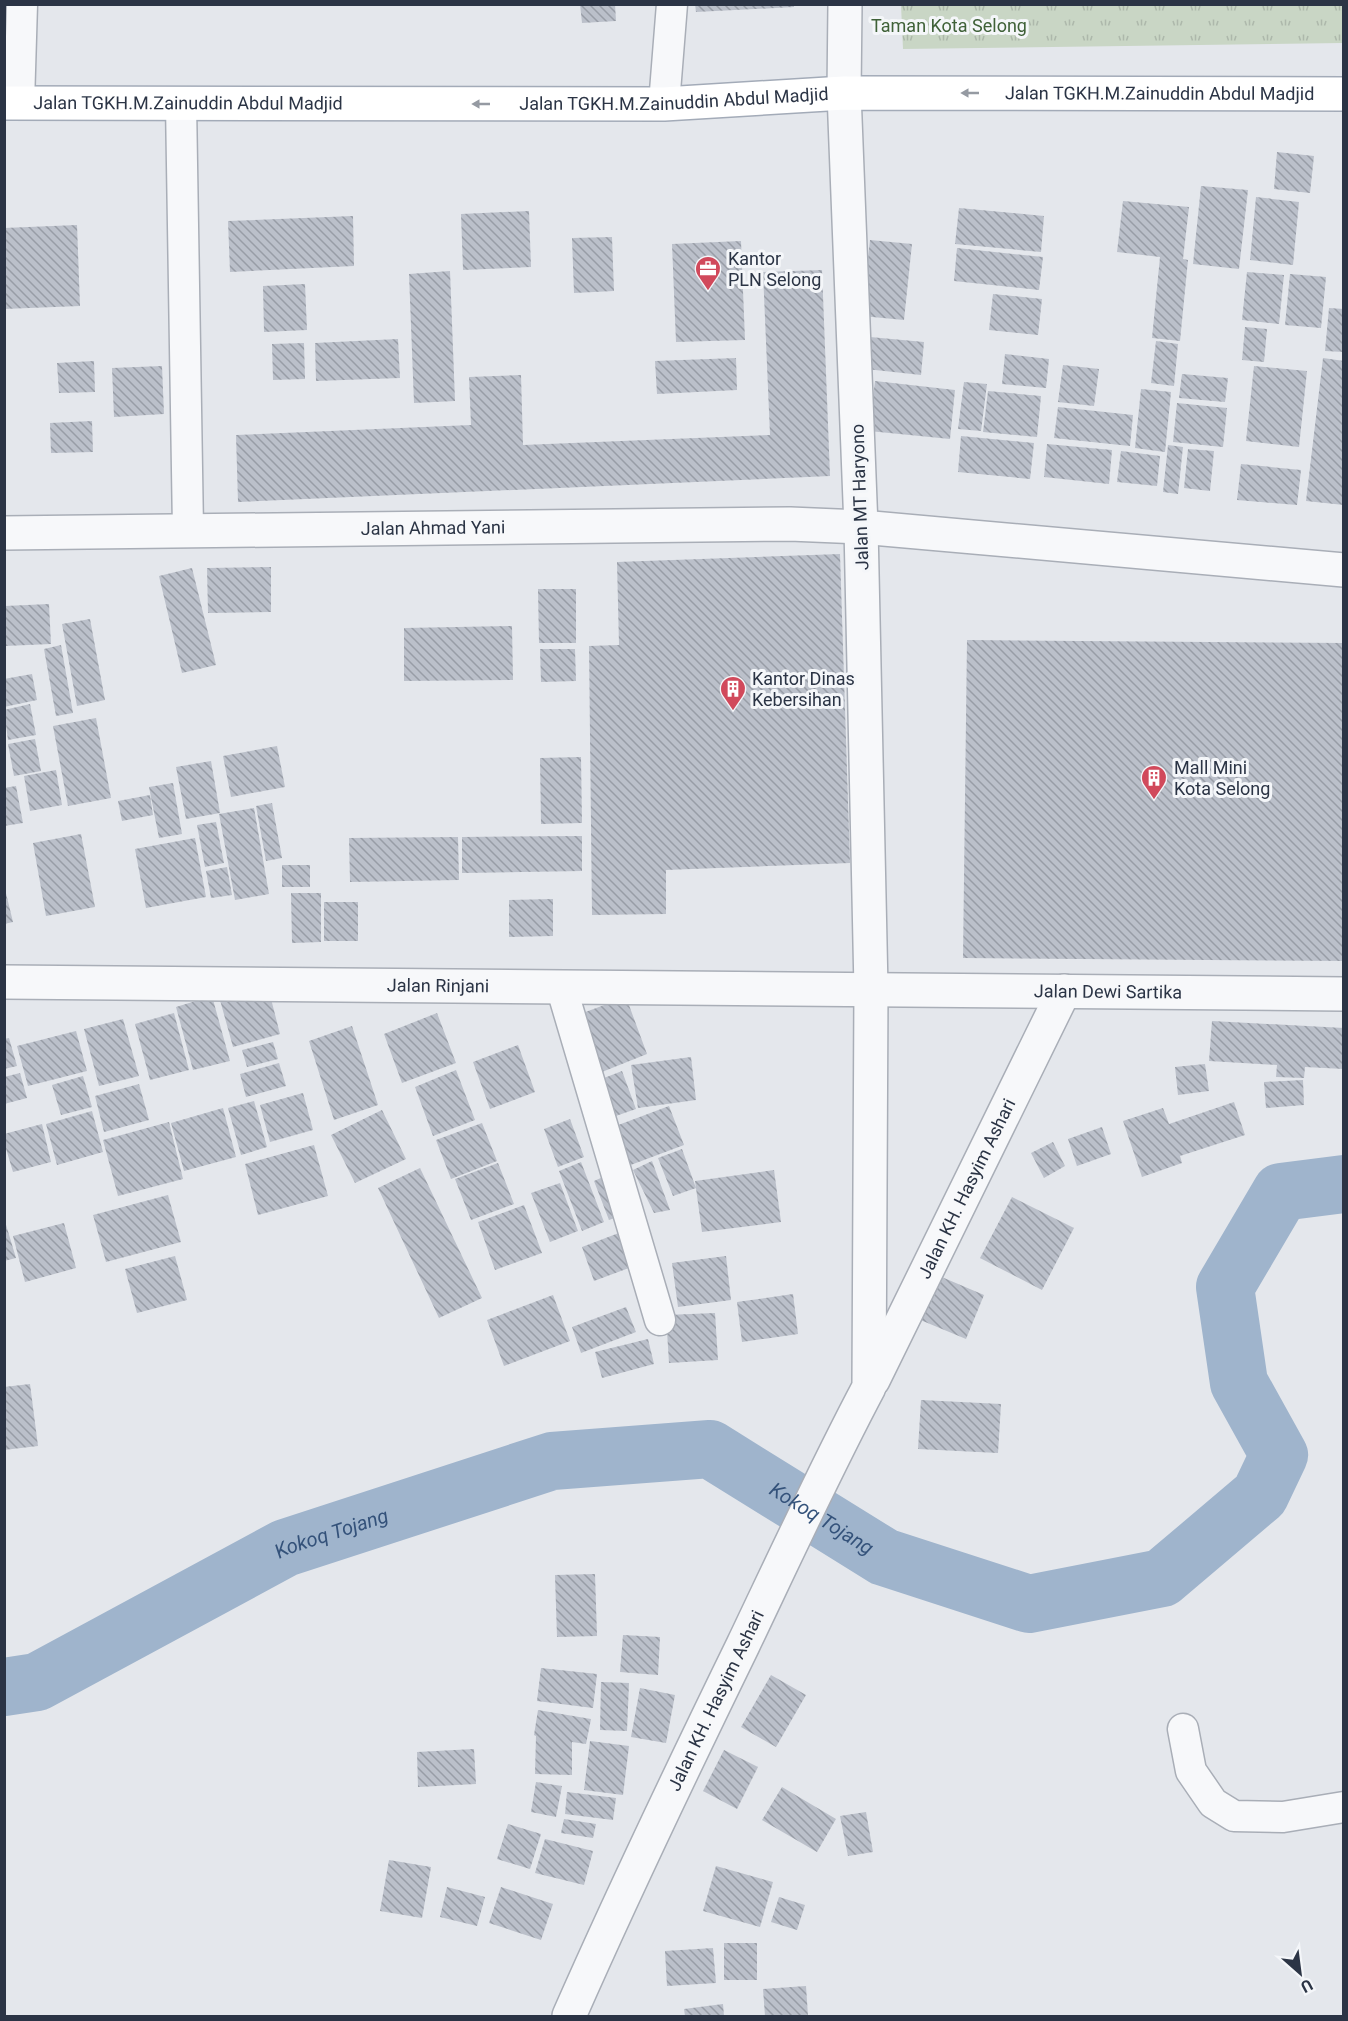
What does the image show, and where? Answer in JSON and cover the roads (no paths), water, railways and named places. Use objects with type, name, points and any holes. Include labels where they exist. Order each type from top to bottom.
[{"type":"main road","name":"Jalan TGKH.M.Zainuddin Abdul Madjid","points":[[12,103],[664,104],[844,93],[1344,94]]},
{"type":"street","points":[[12,103],[22,4]]},
{"type":"street","points":[[664,104],[672,4]]},
{"type":"street","name":"Jalan MT Haryono","points":[[845,4],[844,93],[861,527],[871,989]]},
{"type":"street","points":[[181,103],[188,530]]},
{"type":"street","name":"Jalan Ahmad Yani","points":[[4,532],[790,524],[861,527],[1344,570]]},
{"type":"street","name":"Jalan Rinjani","points":[[4,982],[871,989]]},
{"type":"street","points":[[561,986],[660,1320]]},
{"type":"street","name":"Jalan Dewi Sartika","points":[[871,989],[1344,994]]},
{"type":"street","name":"Jalan KH. Hasyim Ashari","points":[[869,1387],[871,989]]},
{"type":"street","name":"Jalan KH. Hasyim Ashari","points":[[569,2016],[610,1922],[846,1431],[1064,991]]},
{"type":"street","points":[[1183,1729],[1191,1771],[1213,1803],[1234,1816],[1283,1817],[1344,1807]]},
{"type":"waterway","name":"Kokoq Tojang","points":[[4,1687],[37,1682],[285,1548],[552,1461],[710,1449],[884,1557],[1029,1604],[1162,1578],[1260,1495],[1279,1455],[1239,1383],[1225,1287],[1281,1192],[1344,1184]]},
{"type":"place","name":"Kantor PLN Selong","points":[[708,292]]},
{"type":"place","name":"Kantor Dinas Kebersihan","points":[[733,712]]},
{"type":"place","name":"Mall Mini Kota Selong","points":[[1154,801]]},
{"type":"park label","name":"Taman Kota Selong","points":[[949,26]]}]
